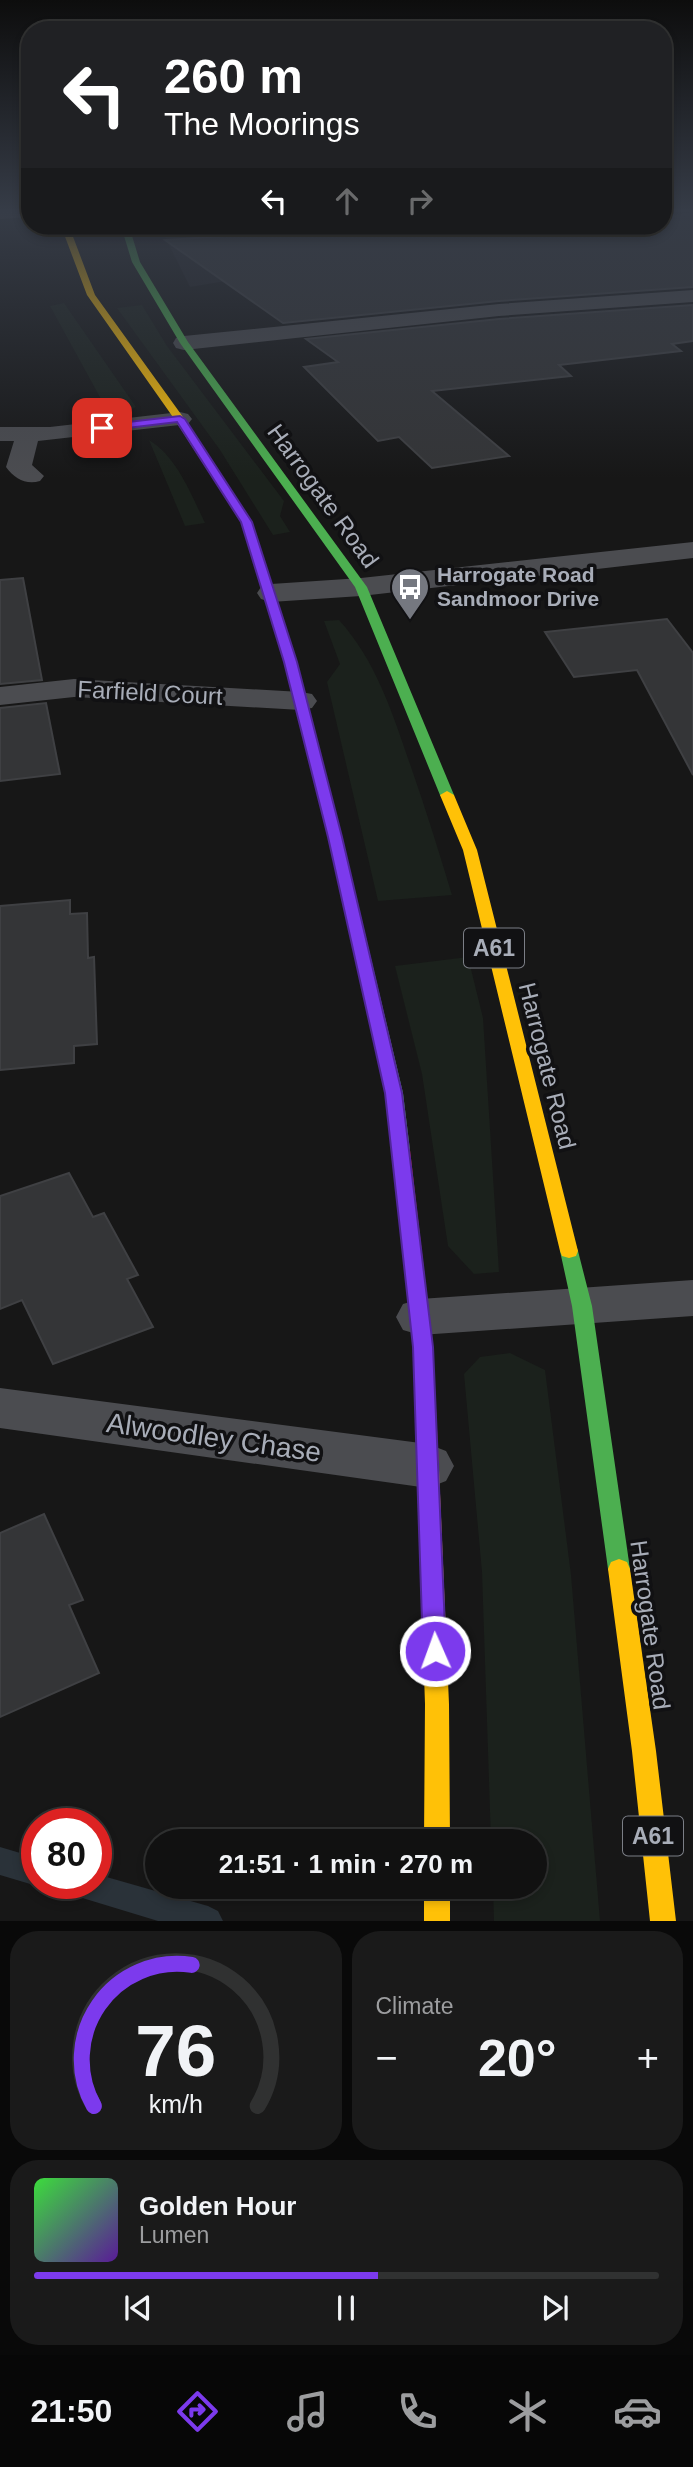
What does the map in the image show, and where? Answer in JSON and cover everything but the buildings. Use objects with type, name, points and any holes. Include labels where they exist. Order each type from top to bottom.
[{"type":"highway","points":[[94,299],[180,419],[247,522],[271,593],[301,701],[394,1093],[420,1317],[437,1704],[437,1829]]},
{"type":"highway","name":"Harrogate Road","points":[[158,299],[184,343],[362,587],[470,850],[582,1306],[644,1751],[663,1921]]},
{"type":"highway","points":[[437,1899],[437,1921]]},
{"type":"street","points":[[184,343],[499,310],[656,299]]},
{"type":"street","points":[[0,434],[28,434],[180,419]]},
{"type":"street","points":[[28,434],[19,467],[31,476]]},
{"type":"street","points":[[271,593],[362,587],[693,550]]},
{"type":"street","name":"Farfield Court","points":[[0,696],[74,688],[301,701]]},
{"type":"street","points":[[420,1317],[693,1298]]},
{"type":"street","name":"Alwoodley Chase","points":[[0,1408],[428,1466]]},
{"type":"shaded area","points":[[64,303],[136,407],[116,416],[107,410],[50,306]]},
{"type":"shaded area","points":[[142,305],[167,346],[284,501],[280,516],[290,532],[273,535],[220,450],[117,308]]},
{"type":"shaded area","points":[[149,440],[168,456],[175,466],[189,488],[205,523],[185,526]]},
{"type":"shaded area","points":[[339,620],[364,653],[390,709],[452,895],[378,901],[327,682],[340,664],[324,621]]},
{"type":"shaded area","points":[[468,957],[483,1018],[499,1272],[474,1274],[448,1246],[422,1074],[395,966]]},
{"type":"shaded area","points":[[510,1353],[545,1370],[571,1575],[600,1921],[494,1921],[493,1899],[547,1899],[547,1829],[491,1829],[482,1572],[464,1374],[480,1357]]},
{"type":"waterway","points":[[0,1861],[21,1867]]},
{"type":"waterway","points":[[112,1893],[208,1921]]},
{"type":"traffic: fast","points":[[158,299],[184,343],[361,587],[447,795]]},
{"type":"traffic: fast","points":[[216,475],[247,522],[290,662],[335,837],[394,1093],[401,1150]]},
{"type":"traffic: fast","points":[[569,1251],[582,1306],[619,1569]]},
{"type":"traffic: slow","points":[[94,299],[180,419],[216,475]]},
{"type":"traffic: slow","points":[[447,795],[470,850],[569,1251]]},
{"type":"traffic: slow","points":[[428,1470],[437,1704],[437,1829]]},
{"type":"traffic: slow","points":[[619,1569],[644,1751],[663,1921]]},
{"type":"traffic: slow","points":[[437,1899],[437,1921]]},
{"type":"traffic: jam","points":[[401,1150],[423,1347],[428,1470]]},
{"type":"place","name":"Harrogate Road Sandmoor Drive","points":[[410,621]]},
{"type":"route","points":[[102,428],[180,419],[247,522],[290,662],[335,837],[394,1093],[423,1347],[435,1651]]}]
